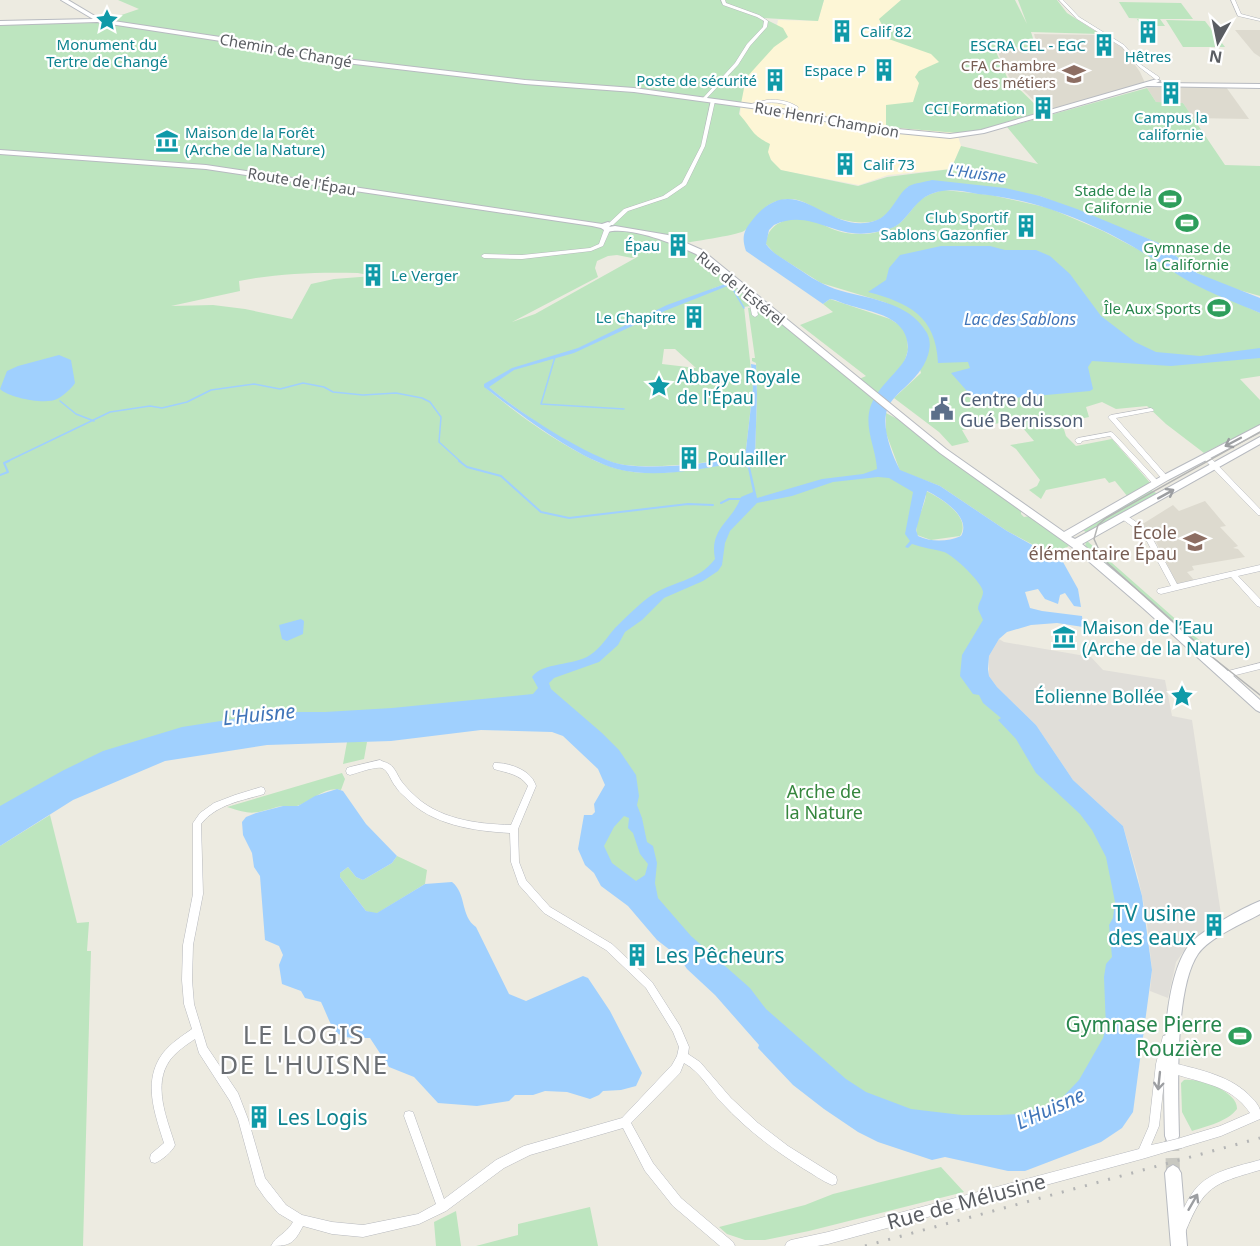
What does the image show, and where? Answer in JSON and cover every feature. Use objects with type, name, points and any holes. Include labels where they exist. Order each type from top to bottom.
[{"type":"street","points":[[64,0],[99,21]]},
{"type":"street","points":[[705,99],[737,64],[748,45],[765,27],[766,21],[758,15],[724,4],[723,0]]},
{"type":"street","points":[[1061,0],[1078,18],[1123,46],[1139,64],[1160,80]]},
{"type":"street","points":[[1233,0],[1240,16],[1260,20]]},
{"type":"street","points":[[0,23],[99,21]]},
{"type":"street","name":"Chemin de Changé","points":[[99,21],[247,43],[312,57],[501,79]]},
{"type":"street","name":"Rue Henri Champion","points":[[501,79],[634,90],[759,105],[877,129],[959,135],[982,132],[1147,86],[1160,80],[1193,85],[1260,86]]},
{"type":"street","points":[[484,256],[522,256],[591,249],[601,245],[609,227],[626,210],[665,197],[684,184],[703,146],[713,100]]},
{"type":"street","name":"Route de l'Épau","points":[[0,152],[206,167],[609,227]]},
{"type":"street","name":"Rue de l'Estérel","points":[[609,227],[649,233],[699,252],[907,423],[1063,537]]},
{"type":"street","points":[[751,295],[755,315]]},
{"type":"street","points":[[1151,410],[1111,417],[1165,477]]},
{"type":"street","points":[[1260,428],[1165,477],[1063,537],[1075,544],[1148,605],[1260,707]]},
{"type":"street","points":[[1079,442],[1078,440],[1111,434],[1156,483]]},
{"type":"street","points":[[1075,544],[1260,440]]},
{"type":"street","points":[[1206,457],[1260,513]]},
{"type":"street","points":[[1124,517],[1146,532],[1175,587]]},
{"type":"street","points":[[1161,591],[1260,568]]},
{"type":"street","points":[[1232,574],[1260,604]]},
{"type":"street","points":[[1224,675],[1260,666]]},
{"type":"street","points":[[350,771],[380,765],[388,767],[401,790],[433,814],[453,823],[474,827],[514,829]]},
{"type":"street","points":[[261,791],[212,807],[202,814],[197,823],[198,894],[186,964],[189,1004],[203,1049],[234,1097],[243,1119],[260,1181],[282,1209],[300,1220],[332,1228],[363,1231],[419,1219],[441,1207],[500,1164],[528,1150],[625,1122],[676,1069],[682,1057],[684,1047],[677,1029],[649,985],[609,947],[547,910],[522,882],[515,862],[514,829],[532,786],[531,781],[522,773],[497,766]]},
{"type":"street","points":[[1142,1154],[1154,1126],[1161,1064],[1185,968],[1194,949],[1260,907]]},
{"type":"street","points":[[1172,1139],[1176,1004]]},
{"type":"street","points":[[156,1158],[170,1145],[155,1101],[157,1077],[161,1064],[171,1049],[196,1032]]},
{"type":"street","points":[[682,1057],[692,1060],[755,1129],[800,1161],[832,1179]]},
{"type":"street","points":[[1173,1068],[1235,1087],[1248,1098],[1259,1114]]},
{"type":"street","name":"Rue de Mélusine","points":[[791,1246],[1142,1154],[1172,1139],[1221,1131],[1259,1114]]},
{"type":"street","points":[[409,1116],[441,1207]]},
{"type":"street","points":[[625,1122],[649,1167],[677,1202],[729,1246]]},
{"type":"street","points":[[1178,1242],[1192,1202],[1206,1184],[1221,1176],[1260,1165]]},
{"type":"street","points":[[1173,1173],[1178,1242]]},
{"type":"street","points":[[277,1246],[293,1233],[300,1220]]},
{"type":"shaded area","points":[[824,0],[973,0],[1022,14],[1036,48],[994,48],[1007,77],[1045,114],[985,129],[957,133],[961,146],[951,169],[888,175],[859,185],[779,170],[740,119],[742,77],[776,31],[778,20],[818,21]]},
{"type":"shaded area","points":[[1235,30],[1260,30],[1260,57],[1254,53]]},
{"type":"shaded area","name":"CFA Chambre des métiers","points":[[1034,34],[1101,35],[1123,48],[1145,83],[1045,111],[1009,77],[996,48],[1038,49]]},
{"type":"shaded area","points":[[1226,87],[1249,119],[1193,118],[1183,103],[1156,102],[1147,88]]},
{"type":"shaded area","name":"École élémentaire Épau","points":[[1205,501],[1226,526],[1220,527],[1238,546],[1233,548],[1238,549],[1245,557],[1192,566],[1194,570],[1187,572],[1194,580],[1177,584],[1154,534],[1141,525],[1173,505],[1179,511]]},
{"type":"shaded area","points":[[999,639],[1004,642],[1091,657],[1103,670],[1165,680],[1172,716],[1192,720],[1222,921],[1191,941],[1176,962],[1168,998],[1150,991],[1152,970],[1146,915],[1123,826],[1073,780],[1036,725],[997,687],[989,676],[989,656]]},
{"type":"green space","name":"Arche de la Nature","points":[[118,0],[824,0],[818,21],[763,18],[783,28],[788,37],[774,47],[746,78],[739,114],[755,134],[770,144],[768,152],[771,160],[781,170],[858,186],[887,177],[951,169],[961,146],[1038,164],[1007,127],[1147,88],[1156,102],[1183,103],[1225,165],[1260,166],[1260,296],[1228,287],[1197,273],[1161,244],[1040,196],[908,187],[887,214],[872,222],[836,218],[804,202],[788,199],[769,205],[744,231],[677,245],[695,254],[728,278],[725,279],[725,284],[709,290],[729,285],[727,279],[738,286],[750,306],[744,307],[753,388],[745,458],[655,466],[625,465],[610,461],[593,455],[554,434],[490,388],[485,387],[513,410],[567,446],[602,464],[618,469],[662,473],[737,463],[743,465],[755,458],[756,363],[752,361],[752,358],[755,358],[748,308],[763,306],[855,381],[866,376],[800,325],[833,312],[823,304],[830,299],[890,319],[901,326],[907,336],[908,350],[879,408],[889,466],[917,488],[912,533],[924,542],[950,546],[996,586],[981,647],[989,684],[1117,835],[1136,894],[1094,1113],[888,1128],[597,863],[616,770],[542,714],[194,741],[0,826],[0,24],[98,23],[139,9]],"holes":[[[617,255],[632,258],[639,256],[535,314],[512,322],[598,277],[595,268],[597,261]],[[314,273],[358,273],[373,276],[334,279],[311,284],[292,319],[213,305],[171,306],[240,291],[239,281]],[[664,349],[675,349],[696,368],[662,364]]]},
{"type":"green space","points":[[901,0],[1015,0],[1027,24],[1018,0],[1057,0],[1067,13],[1100,34],[1031,32],[1036,48],[994,47],[1007,77],[1045,114],[985,129],[957,133],[886,127],[886,105],[913,102],[919,83],[915,77],[919,71],[939,62],[931,54],[883,37],[885,31],[879,19]]},
{"type":"green space","points":[[1119,2],[1181,3],[1193,19],[1160,19],[1165,26],[1141,26],[1137,19],[1156,19],[1129,18]]},
{"type":"green space","points":[[1166,20],[1205,21],[1225,47],[1183,47]]},
{"type":"green space","points":[[944,190],[991,195],[1049,208],[1103,231],[1147,254],[1188,280],[1260,313],[1260,376],[1240,379],[1260,400],[1260,425],[1204,453],[1166,424],[1147,406],[1116,409],[1102,402],[1086,407],[1089,417],[1062,423],[1066,436],[1076,446],[1112,439],[1152,485],[1128,497],[1115,481],[1109,483],[1105,478],[1046,490],[1041,499],[1029,490],[1037,486],[1040,480],[1016,449],[1010,445],[1034,441],[1016,420],[962,430],[969,442],[952,446],[939,432],[894,398],[921,373],[903,311],[884,302],[821,283],[775,254],[766,244],[770,231],[780,222],[801,218],[848,233],[866,234],[894,227],[922,198]]},
{"type":"green space","points":[[886,413],[903,422],[1021,511],[1024,517],[1030,516],[1069,546],[1052,555],[1007,531],[940,486],[900,471],[886,433]]},
{"type":"green space","points":[[1150,489],[1159,495],[1088,534],[1082,529]]},
{"type":"green space","points":[[926,491],[947,503],[958,515],[963,529],[960,536],[931,540],[917,535],[917,524]]},
{"type":"green space","points":[[1086,540],[1206,646],[1200,648],[1085,548]]},
{"type":"green space","points":[[347,742],[367,742],[364,759],[343,764]]},
{"type":"green space","points":[[342,773],[345,779],[341,790],[329,790],[297,806],[280,806],[252,813],[227,807]]},
{"type":"green space","points":[[50,815],[77,923],[89,922],[87,951],[91,951],[83,1246],[0,1246],[0,846]]},
{"type":"green space","points":[[397,856],[427,870],[425,884],[376,914],[366,911],[340,877],[340,873],[348,867],[356,877],[363,880],[392,863]]},
{"type":"green space","points":[[1184,1080],[1199,1081],[1225,1091],[1236,1103],[1237,1109],[1222,1120],[1192,1131],[1182,1112],[1181,1083]]},
{"type":"green space","points":[[941,1167],[964,1192],[765,1240],[745,1240],[727,1234],[719,1227],[805,1205],[833,1194]]},
{"type":"green space","points":[[590,1207],[598,1246],[476,1246],[518,1235],[518,1224]]},
{"type":"green space","points":[[456,1211],[461,1246],[436,1246],[434,1222]]},
{"type":"water","name":"L'Huisne","points":[[932,180],[1005,188],[1040,196],[1077,209],[1161,244],[1197,273],[1260,298],[1260,313],[1184,279],[1158,261],[1087,223],[1022,201],[951,190],[934,193],[922,199],[900,223],[886,230],[857,234],[811,222],[787,221],[774,225],[769,230],[766,244],[777,255],[823,284],[898,307],[919,322],[929,339],[928,355],[918,373],[889,406],[885,421],[889,443],[900,470],[940,486],[1007,531],[1063,562],[1078,589],[1081,607],[1074,606],[1065,593],[1060,595],[1058,604],[1045,599],[1038,589],[1025,592],[1030,608],[1082,616],[1083,627],[1057,623],[1031,625],[1007,632],[999,639],[989,656],[988,669],[989,676],[997,687],[1036,725],[1073,780],[1123,826],[1142,896],[1152,970],[1133,1112],[1122,1128],[1101,1142],[1025,1171],[1008,1171],[945,1157],[932,1160],[878,1142],[858,1132],[824,1109],[793,1085],[758,1048],[759,1045],[715,995],[687,969],[679,957],[657,940],[628,906],[601,886],[594,873],[585,865],[578,849],[584,815],[592,815],[595,812],[594,804],[605,785],[598,769],[563,736],[552,732],[481,730],[391,741],[267,745],[165,761],[73,800],[0,846],[0,806],[103,751],[182,727],[279,712],[392,708],[533,694],[538,688],[532,677],[537,672],[590,655],[601,646],[623,620],[649,597],[708,567],[715,559],[714,548],[718,532],[741,497],[753,492],[748,468],[737,463],[677,472],[647,473],[617,469],[600,463],[548,434],[484,387],[484,384],[512,368],[578,348],[667,305],[725,284],[725,279],[729,278],[727,279],[730,285],[667,310],[574,353],[514,370],[489,387],[554,433],[611,461],[625,465],[655,467],[685,465],[745,458],[753,388],[751,364],[756,365],[755,458],[750,467],[757,498],[822,479],[863,474],[877,469],[869,429],[869,413],[877,394],[905,360],[908,347],[906,335],[900,326],[881,314],[830,299],[823,304],[746,251],[744,233],[754,218],[770,204],[785,199],[800,201],[844,220],[860,223],[877,220],[887,213],[909,186]],"holes":[[[889,478],[913,492],[905,534],[910,541],[905,547],[908,548],[912,544],[948,554],[973,576],[982,588],[978,609],[983,620],[962,655],[960,676],[973,694],[979,695],[983,703],[1001,718],[998,720],[1016,739],[1036,773],[1080,814],[1092,830],[1106,857],[1115,902],[1113,918],[1109,925],[1112,957],[1106,964],[1104,977],[1106,1028],[1103,1038],[1079,1080],[1057,1103],[1018,1114],[962,1115],[911,1109],[866,1092],[846,1079],[766,1009],[750,988],[691,936],[658,898],[655,883],[657,863],[653,846],[647,842],[637,805],[639,796],[636,775],[619,750],[551,689],[549,683],[554,678],[599,662],[618,645],[625,632],[642,620],[664,598],[703,581],[718,571],[722,565],[725,543],[730,531],[757,503],[792,496],[833,482]],[[927,491],[947,503],[959,515],[963,529],[961,536],[939,540],[918,536],[916,530]],[[624,816],[629,818],[628,828],[633,833],[640,854],[648,864],[645,875],[636,881],[612,863],[604,846],[614,827]]]},
{"type":"water","name":"Lac des Sablons","points":[[941,246],[990,246],[1005,250],[1036,250],[1050,256],[1070,274],[1101,316],[1135,342],[1156,352],[1200,356],[1260,348],[1260,358],[1171,366],[1092,361],[1088,367],[1093,389],[1090,391],[979,401],[974,399],[951,373],[970,368],[968,362],[938,363],[932,334],[918,314],[896,301],[868,292],[886,280],[889,268],[900,255]]},
{"type":"water","points":[[59,355],[71,360],[75,383],[59,398],[52,401],[28,400],[0,389],[7,371]]},
{"type":"water","points":[[301,619],[304,621],[303,634],[287,641],[282,639],[279,625]]},
{"type":"water","points":[[337,789],[343,791],[366,824],[397,856],[392,863],[363,880],[356,877],[348,867],[340,873],[340,877],[366,911],[377,913],[425,884],[452,882],[457,887],[468,917],[476,927],[509,994],[526,1001],[583,976],[588,978],[610,1011],[642,1073],[636,1086],[603,1091],[590,1099],[567,1092],[545,1091],[533,1095],[515,1095],[509,1101],[477,1106],[438,1103],[414,1077],[389,1067],[370,1038],[348,1037],[336,1032],[321,1002],[305,998],[301,991],[282,984],[279,965],[283,955],[279,946],[265,940],[260,876],[254,867],[252,853],[243,835],[242,822],[246,817],[256,813],[283,806],[298,806],[315,796]]},
{"type":"waterway","points":[[727,279],[744,308]]},
{"type":"waterway","points":[[555,357],[541,404],[624,409]]},
{"type":"waterway","points":[[92,420],[110,412],[150,406],[162,408],[187,402],[211,390],[254,384],[280,389],[303,383],[324,387],[333,392],[363,395],[396,393],[422,398],[430,402],[441,417],[439,442],[461,462]]},
{"type":"waterway","points":[[60,401],[76,414],[92,420]]},
{"type":"waterway","points":[[6,462],[92,420]]},
{"type":"waterway","points":[[0,475],[8,472],[4,463],[9,461]]},
{"type":"waterway","points":[[459,461],[467,467],[501,476],[541,512],[569,518],[688,504],[713,505]]},
{"type":"waterway","points":[[721,503],[729,499],[741,499]]},
{"type":"tunnel","points":[[1172,1137],[1173,1173]]},
{"type":"tram line","points":[[1260,432],[1106,518],[1098,525],[1094,539],[1103,559],[1212,657],[1260,695]]},
{"type":"railway","points":[[865,1246],[1260,1138]]},
{"type":"place","name":"Monument du Tertre de Changé","points":[[107,20]]},
{"type":"place","name":"Calif 82","points":[[842,31]]},
{"type":"place","name":"Hêtres","points":[[1148,32]]},
{"type":"place","name":"ESCRA CEL - EGC","points":[[1104,45]]},
{"type":"place","name":"Espace P","points":[[884,70]]},
{"type":"place","name":"CFA Chambre des métiers","points":[[1074,74]]},
{"type":"place","name":"Poste de sécurité","points":[[775,80]]},
{"type":"place","name":"Campus la californie","points":[[1171,93]]},
{"type":"place","name":"CCI Formation","points":[[1043,108]]},
{"type":"place","name":"Maison de la Forêt (Arche de la Nature)","points":[[167,141]]},
{"type":"place","name":"Calif 73","points":[[845,164]]},
{"type":"place","name":"Stade de la Californie","points":[[1170,199]]},
{"type":"place","name":"Gymnase de la Californie","points":[[1187,223]]},
{"type":"place","name":"Club Sportif Sablons Gazonfier","points":[[1026,226]]},
{"type":"place","name":"Épau","points":[[678,245]]},
{"type":"place","name":"Le Verger","points":[[373,275]]},
{"type":"place","name":"Île Aux Sports","points":[[1219,308]]},
{"type":"place","name":"Le Chapitre","points":[[694,317]]},
{"type":"place","name":"Abbaye Royale de l'Épau","points":[[659,386]]},
{"type":"place","name":"Centre du Gué Bernisson","points":[[942,409]]},
{"type":"place","name":"Poulailler","points":[[689,458]]},
{"type":"place","name":"École élémentaire Épau","points":[[1195,542]]},
{"type":"place","name":"Maison de l’Eau (Arche de la Nature)","points":[[1064,637]]},
{"type":"place","name":"Éolienne Bollée","points":[[1182,696]]},
{"type":"place","name":"TV usine des eaux","points":[[1214,925]]},
{"type":"place","name":"Les Pêcheurs","points":[[637,955]]},
{"type":"place","name":"Gymnase Pierre Rouzière","points":[[1240,1036]]},
{"type":"place","name":"Les Logis","points":[[259,1117]]},
{"type":"district","name":"LE LOGIS DE L'HUISNE","points":[[304,1049]]}]
